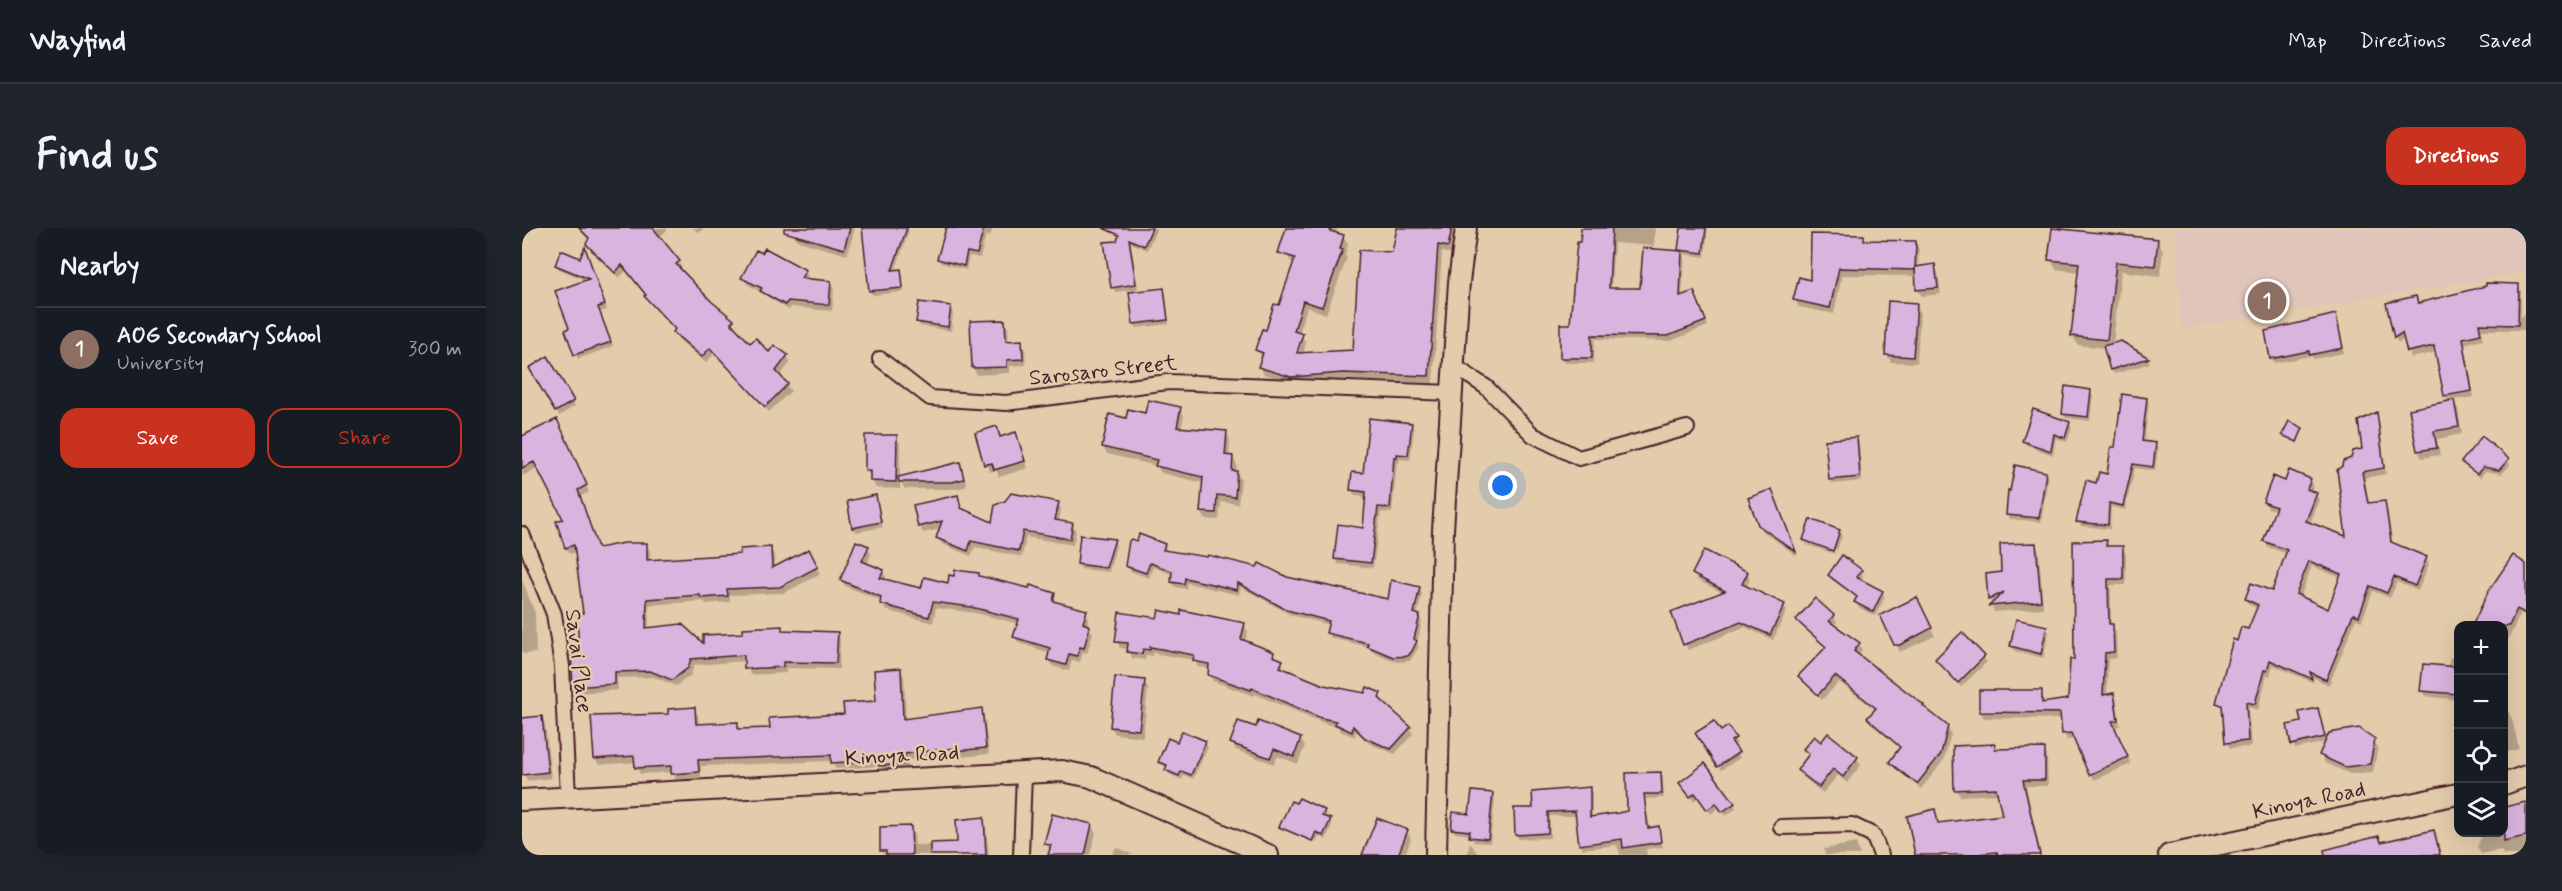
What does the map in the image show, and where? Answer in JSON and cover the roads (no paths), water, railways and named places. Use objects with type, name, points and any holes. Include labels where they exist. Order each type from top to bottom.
[{"type":"main road","points":[[1436,855],[1443,530],[1459,282],[1466,228]]},
{"type":"main road","name":"Kinoya Road","points":[[522,800],[1062,771],[1091,777],[1268,855]]},
{"type":"main road","points":[[2507,783],[2526,776]]},
{"type":"main road","name":"Kinoya Road","points":[[2169,855],[2454,795]]},
{"type":"street","name":"Sarosaro Street","points":[[880,359],[930,398],[1006,403],[1168,382],[1452,393]]},
{"type":"street","points":[[1454,366],[1486,387],[1533,435],[1579,458],[1687,428]]},
{"type":"street","name":"Savai Place","points":[[522,534],[554,614],[562,666],[568,798]]},
{"type":"street","points":[[1021,855],[1024,774]]},
{"type":"street","points":[[1782,827],[1852,825],[1873,836],[1881,855]]},
{"type":"place","name":"AOG Secondary School","points":[[2267,301]]}]
